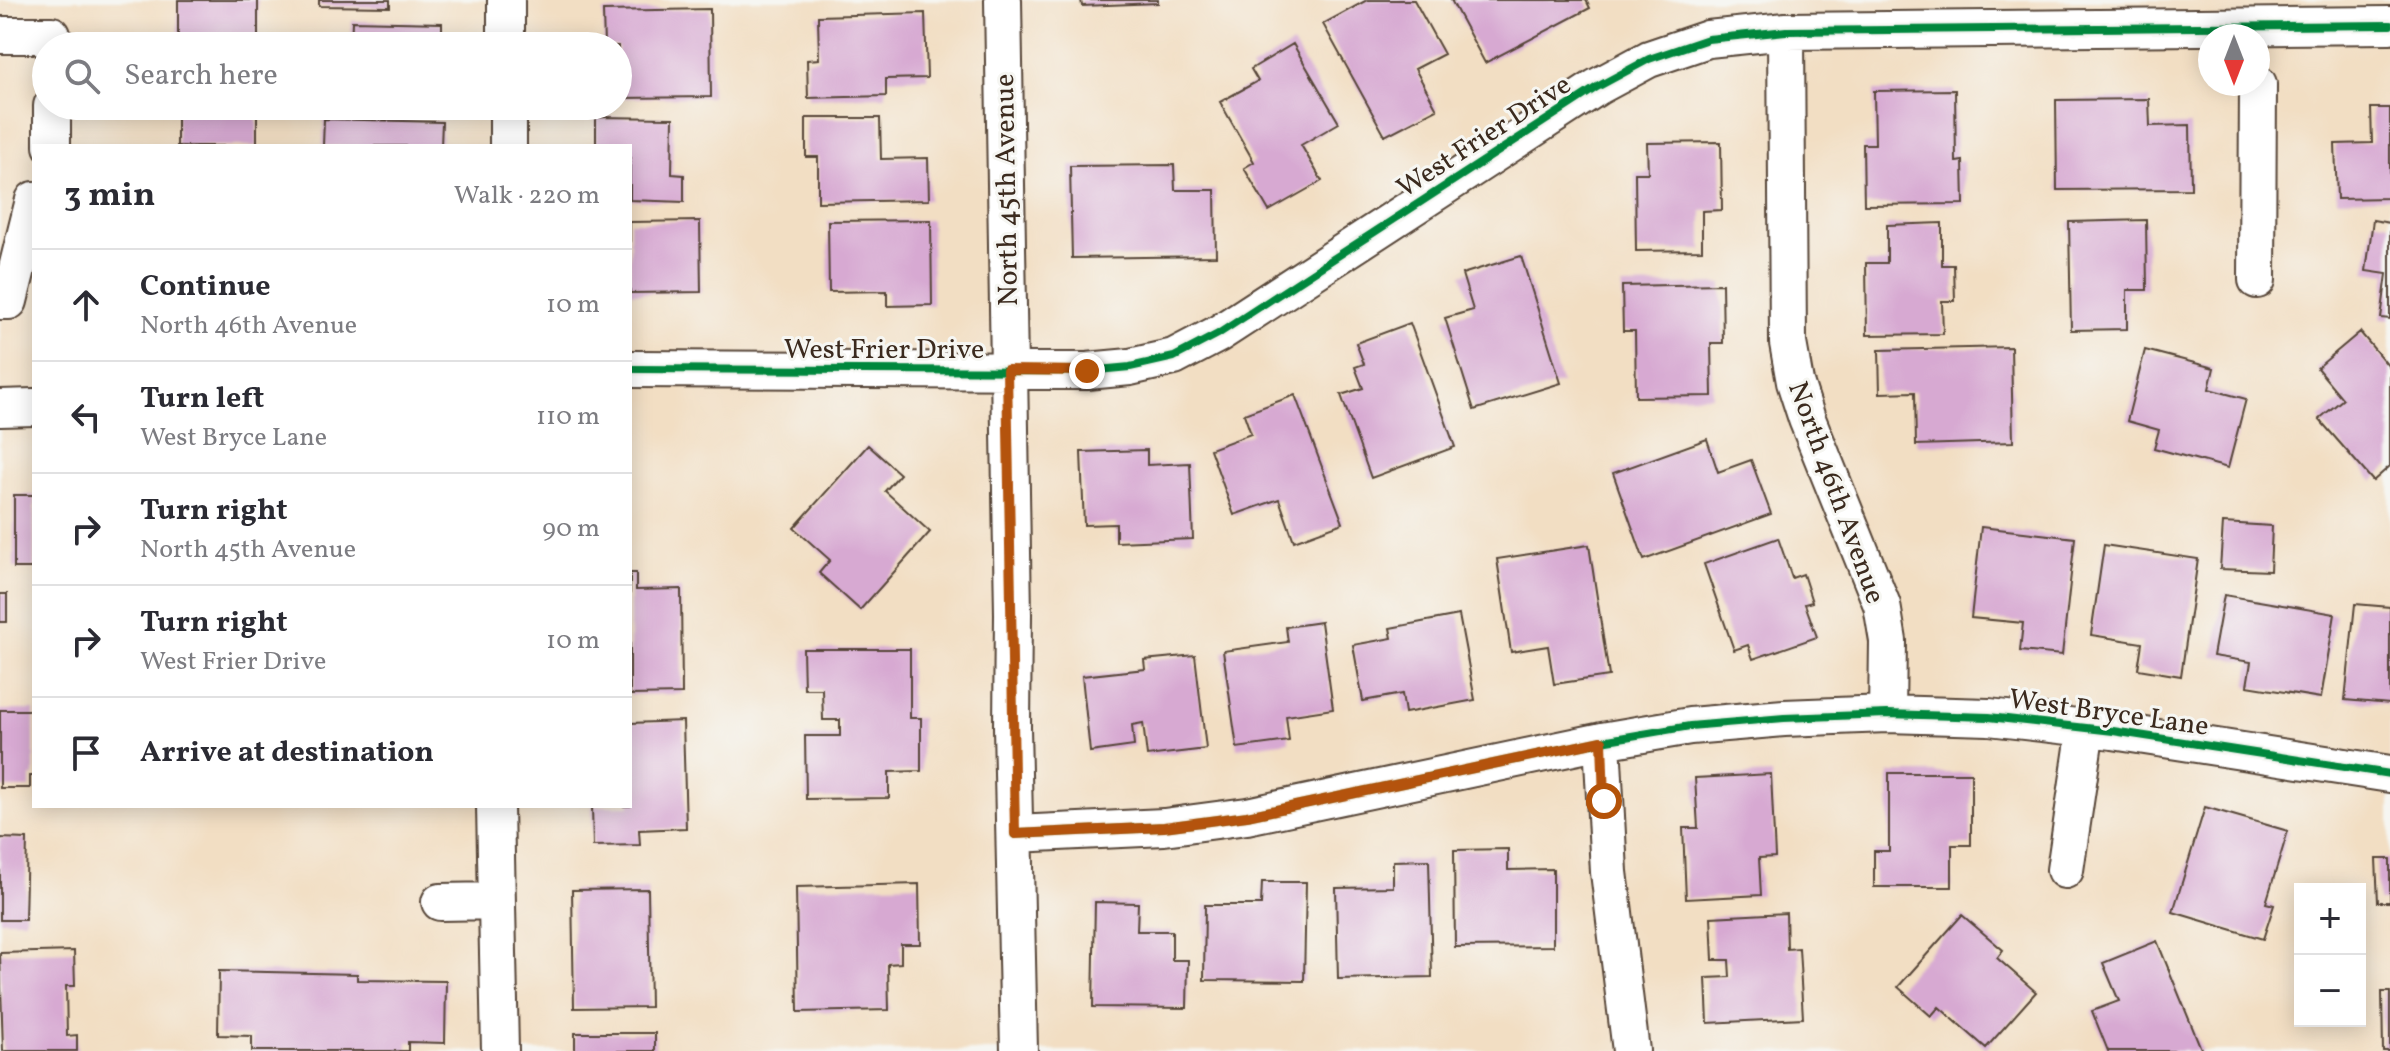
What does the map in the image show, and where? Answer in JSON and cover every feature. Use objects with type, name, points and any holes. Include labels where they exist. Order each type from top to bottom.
[{"type":"street","points":[[506,0],[506,32]]},
{"type":"street","name":"North 45th Avenue","points":[[1003,0],[1019,1051]]},
{"type":"street","name":"West Frier Drive","points":[[632,369],[1087,371],[1130,367],[1174,357],[1218,334],[1610,80],[1649,59],[1708,39],[2050,14],[2240,24]]},
{"type":"street","name":"West Frier Drive","points":[[2270,25],[2390,25]]},
{"type":"street","name":"North 46th Avenue","points":[[1786,31],[1788,343],[1795,382],[1807,419],[1882,605],[1888,641],[1887,714]]},
{"type":"street","points":[[0,35],[32,35]]},
{"type":"street","points":[[2257,280],[2258,96]]},
{"type":"street","points":[[52,120],[52,144]]},
{"type":"street","points":[[508,120],[508,144]]},
{"type":"street","points":[[0,301],[9,301],[32,208]]},
{"type":"street","points":[[0,408],[32,407]]},
{"type":"street","name":"West Bryce Lane","points":[[1015,834],[1164,827],[1247,816],[1602,741],[1690,726],[1784,718],[1887,714],[1989,717],[2086,728],[2390,774]]},
{"type":"street","points":[[2065,870],[2086,728]]},
{"type":"street","points":[[1602,741],[1609,872],[1631,1051]]},
{"type":"street","points":[[495,808],[500,1051]]},
{"type":"street","points":[[440,902],[496,901]]},
{"type":"building","points":[[178,0],[258,0],[258,32],[178,32]]},
{"type":"building","points":[[319,0],[390,0],[390,7],[319,6]]},
{"type":"building","points":[[1081,0],[1158,0],[1158,3],[1082,6]]},
{"type":"building","points":[[1367,0],[1414,0],[1444,54],[1415,69],[1437,109],[1385,136],[1323,24]]},
{"type":"building","points":[[1451,0],[1586,0],[1590,8],[1485,63]]},
{"type":"building","points":[[710,9],[711,97],[632,98],[632,32],[604,32],[603,11]]},
{"type":"building","points":[[925,13],[927,78],[886,79],[886,96],[808,98],[807,60],[819,59],[818,16]]},
{"type":"building","points":[[352,21],[442,23],[442,32],[352,32]]},
{"type":"building","points":[[1293,44],[1339,123],[1301,145],[1322,181],[1269,211],[1244,168],[1254,162],[1220,102],[1258,81],[1251,69]]},
{"type":"building","points":[[1955,90],[1956,162],[1963,161],[1964,204],[1864,205],[1863,144],[1875,144],[1874,91]]},
{"type":"building","points":[[2149,99],[2150,126],[2190,125],[2191,189],[2057,190],[2056,100]]},
{"type":"building","points":[[2371,108],[2390,108],[2390,198],[2337,199],[2335,144],[2372,143]]},
{"type":"building","points":[[673,118],[672,174],[684,175],[684,202],[632,200],[632,144],[596,144],[596,120]]},
{"type":"building","points":[[806,118],[880,118],[881,159],[928,158],[929,200],[818,202],[818,157],[806,157]]},
{"type":"building","points":[[177,120],[257,120],[257,144],[177,144]]},
{"type":"building","points":[[324,120],[442,122],[441,144],[323,144]]},
{"type":"building","points":[[1721,142],[1722,210],[1702,211],[1702,250],[1636,251],[1635,173],[1648,173],[1647,143]]},
{"type":"building","points":[[1174,165],[1175,190],[1215,190],[1216,256],[1072,258],[1070,166]]},
{"type":"building","points":[[931,220],[932,305],[887,306],[887,291],[829,292],[828,221]]},
{"type":"building","points":[[2146,220],[2147,290],[2127,290],[2127,329],[2071,330],[2069,222]]},
{"type":"building","points":[[2373,220],[2390,223],[2390,319],[2381,318],[2387,274],[2366,271]]},
{"type":"building","points":[[700,221],[701,292],[632,293],[632,222]]},
{"type":"building","points":[[1942,223],[1942,265],[1954,265],[1955,301],[1942,301],[1943,334],[1867,335],[1866,263],[1887,263],[1887,225]]},
{"type":"building","points":[[1521,256],[1561,383],[1474,410],[1445,318],[1473,310],[1462,274]]},
{"type":"building","points":[[1722,284],[1723,343],[1711,343],[1712,396],[1636,397],[1635,331],[1623,331],[1622,286]]},
{"type":"building","points":[[1410,323],[1455,447],[1371,478],[1341,395],[1363,388],[1355,367],[1364,364],[1356,343]]},
{"type":"building","points":[[2360,332],[2390,368],[2390,466],[2373,481],[2319,419],[2343,399],[2317,368]]},
{"type":"building","points":[[2011,347],[2013,442],[1916,445],[1915,392],[1880,393],[1879,350]]},
{"type":"building","points":[[2145,350],[2214,368],[2209,389],[2246,399],[2228,468],[2154,448],[2159,430],[2127,421]]},
{"type":"building","points":[[1295,395],[1343,523],[1294,541],[1279,499],[1234,515],[1210,449],[1251,434],[1244,414]]},
{"type":"building","points":[[1707,439],[1718,472],[1751,460],[1771,514],[1644,560],[1613,473]]},
{"type":"building","points":[[868,445],[900,474],[885,491],[930,532],[860,610],[819,573],[830,560],[794,528]]},
{"type":"building","points":[[1147,450],[1147,465],[1190,463],[1193,539],[1116,542],[1116,524],[1084,525],[1081,452]]},
{"type":"building","points":[[14,495],[32,495],[32,568],[14,568]]},
{"type":"building","points":[[2223,523],[2272,526],[2270,571],[2220,569]]},
{"type":"building","points":[[1981,527],[2075,538],[2062,655],[2020,651],[2023,623],[1971,618]]},
{"type":"building","points":[[1778,538],[1792,578],[1803,574],[1812,602],[1805,604],[1817,637],[1753,659],[1748,645],[1734,650],[1704,564]]},
{"type":"building","points":[[1589,545],[1609,676],[1554,684],[1548,646],[1511,652],[1497,559]]},
{"type":"building","points":[[2104,545],[2198,559],[2181,676],[2138,669],[2142,643],[2091,635]]},
{"type":"building","points":[[632,573],[636,573],[636,590],[681,589],[682,694],[632,695]]},
{"type":"building","points":[[0,594],[7,594],[7,622],[0,622]]},
{"type":"building","points":[[2224,595],[2335,614],[2321,698],[2247,686],[2251,662],[2213,656]]},
{"type":"building","points":[[2355,604],[2390,607],[2390,704],[2345,700]]},
{"type":"building","points":[[1459,615],[1475,700],[1405,713],[1402,694],[1363,701],[1353,645],[1392,638],[1390,628]]},
{"type":"building","points":[[1321,622],[1333,709],[1286,716],[1289,741],[1237,748],[1223,651],[1288,642],[1286,627]]},
{"type":"building","points":[[803,649],[910,649],[910,718],[921,718],[921,771],[889,772],[889,798],[806,799],[805,736],[840,736],[840,720],[823,720],[822,689],[804,689]]},
{"type":"building","points":[[1195,655],[1206,749],[1147,756],[1143,723],[1132,725],[1134,746],[1090,752],[1082,676],[1145,669],[1144,660]]},
{"type":"building","points":[[0,710],[32,710],[30,788],[0,788]]},
{"type":"building","points":[[683,721],[686,828],[639,830],[640,845],[593,846],[592,808],[632,808],[632,723]]},
{"type":"building","points":[[1889,773],[1971,773],[1971,845],[1952,845],[1952,887],[1874,887],[1874,851],[1889,851]]},
{"type":"building","points":[[1771,774],[1775,857],[1759,858],[1761,895],[1686,899],[1683,828],[1698,828],[1695,778]]},
{"type":"building","points":[[2205,807],[2288,831],[2266,903],[2274,905],[2263,939],[2173,912]]},
{"type":"building","points":[[0,838],[27,839],[25,920],[0,920]]},
{"type":"building","points":[[1508,849],[1508,870],[1553,869],[1553,946],[1455,947],[1454,850]]},
{"type":"building","points":[[2376,859],[2390,859],[2390,902],[2378,902]]},
{"type":"building","points":[[1429,860],[1432,977],[1338,979],[1336,888],[1393,887],[1393,861]]},
{"type":"building","points":[[1262,882],[1306,882],[1304,981],[1204,980],[1205,905],[1261,905]]},
{"type":"building","points":[[919,884],[920,944],[901,944],[901,963],[888,964],[889,1010],[798,1012],[796,887]]},
{"type":"building","points":[[648,889],[650,1007],[574,1008],[572,890]]},
{"type":"building","points":[[1095,902],[1138,903],[1137,931],[1172,931],[1172,960],[1188,960],[1187,1008],[1093,1007]]},
{"type":"building","points":[[1786,913],[1787,949],[1799,948],[1803,1018],[1708,1023],[1706,978],[1730,977],[1729,960],[1713,960],[1711,917]]},
{"type":"building","points":[[1962,915],[2003,950],[1997,958],[2036,992],[1986,1048],[1939,1007],[1931,1016],[1898,987]]},
{"type":"building","points":[[2157,941],[2202,1051],[2108,1051],[2092,1011],[2119,1001],[2103,963]]},
{"type":"building","points":[[74,951],[75,986],[66,986],[67,1036],[77,1035],[77,1051],[3,1051],[0,953]]},
{"type":"building","points":[[219,971],[357,974],[357,980],[446,981],[445,1043],[408,1042],[408,1051],[252,1051],[252,1036],[218,1035]]},
{"type":"building","points":[[2382,992],[2390,992],[2390,1051],[2383,1051]]},
{"type":"building","points":[[575,1033],[655,1033],[655,1051],[575,1051]]},
{"type":"cycle path","points":[[632,369],[1087,371],[1130,367],[1174,357],[1218,334],[1597,87],[1649,59],[1708,39],[1786,31],[2390,25]]},
{"type":"cycle path","points":[[1015,834],[1164,827],[1247,816],[1602,741],[1690,726],[1784,718],[1887,714],[1989,717],[2113,731],[2390,774]]},
{"type":"route","points":[[1087,371],[1007,370],[1015,834],[1164,827],[1247,816],[1602,741],[1604,801]]}]
